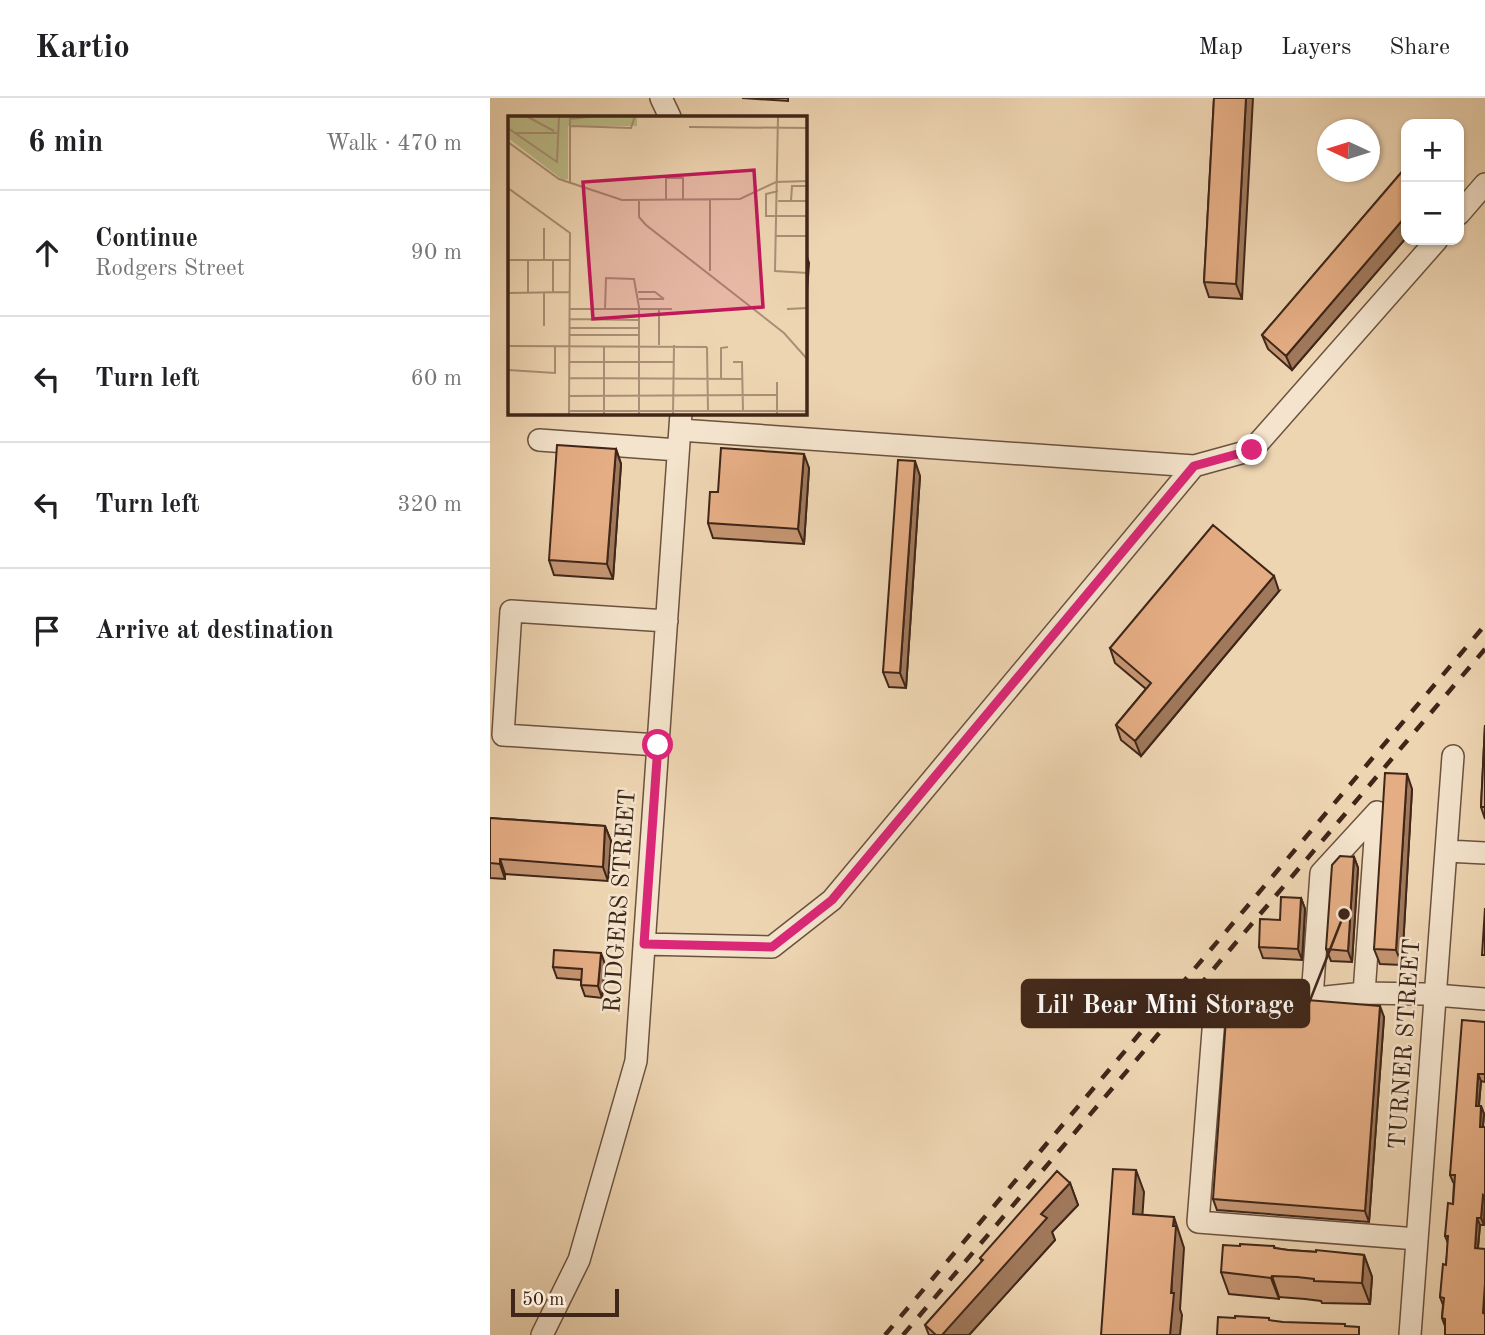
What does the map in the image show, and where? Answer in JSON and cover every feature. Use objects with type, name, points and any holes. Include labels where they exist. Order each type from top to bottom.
[{"type":"street","points":[[661,98],[670,116]]},
{"type":"street","points":[[1464,208],[1485,184]]},
{"type":"street","points":[[539,440],[680,431],[1194,466],[1252,450],[1433,245]]},
{"type":"street","name":"RODGERS STREET","points":[[542,1335],[579,1260],[636,1061],[680,431]]},
{"type":"street","points":[[644,944],[772,947],[832,900],[1194,466]]},
{"type":"street","points":[[658,745],[503,735],[511,611],[667,621]]},
{"type":"street","name":"TURNER STREET","points":[[1410,1335],[1453,756]]},
{"type":"street","points":[[1312,998],[1321,873],[1377,813],[1364,993]]},
{"type":"street","points":[[1447,851],[1485,853]]},
{"type":"street","points":[[1418,1239],[1198,1222],[1214,1018],[1221,1012],[1258,1004],[1364,993],[1485,999]]},
{"type":"building","points":[[1214,98],[1246,98],[1236,284],[1204,282]]},
{"type":"building","points":[[1401,173],[1401,222],[1286,356],[1262,335]]},
{"type":"building","points":[[557,445],[616,449],[607,564],[549,560]]},
{"type":"building","points":[[721,448],[804,454],[798,529],[708,523],[710,492],[718,492]]},
{"type":"building","points":[[898,460],[915,461],[900,673],[883,672]]},
{"type":"building","points":[[1213,525],[1274,576],[1135,741],[1116,725],[1151,683],[1110,648]]},
{"type":"building","points":[[1485,725],[1485,807],[1481,807]]},
{"type":"building","points":[[1385,773],[1407,774],[1396,950],[1374,949]]},
{"type":"building","points":[[490,818],[605,826],[603,867],[500,859],[500,864],[490,863]]},
{"type":"building","points":[[1340,856],[1354,857],[1348,951],[1326,949],[1332,865]]},
{"type":"building","points":[[1281,897],[1301,898],[1298,949],[1259,947],[1260,919],[1280,920]]},
{"type":"building","points":[[1485,908],[1485,955],[1482,955]]},
{"type":"building","points":[[554,950],[601,953],[598,986],[581,985],[582,969],[553,967]]},
{"type":"building","points":[[1307,1000],[1380,1006],[1365,1211],[1213,1199],[1226,1019],[1295,1025],[1296,1002]]},
{"type":"building","points":[[1462,1020],[1485,1022],[1485,1074],[1478,1074],[1476,1106],[1481,1106],[1480,1127],[1485,1127],[1485,1197],[1483,1195],[1481,1218],[1477,1218],[1475,1248],[1485,1249],[1485,1335],[1445,1335],[1445,1319],[1442,1318],[1444,1298],[1440,1297],[1443,1264],[1446,1265],[1448,1203],[1453,1204],[1455,1175],[1450,1175]]},
{"type":"building","points":[[1113,1169],[1136,1170],[1133,1214],[1174,1217],[1173,1226],[1176,1226],[1171,1293],[1174,1293],[1170,1335],[1101,1335]]},
{"type":"building","points":[[1057,1171],[1070,1183],[1041,1214],[1047,1218],[942,1335],[936,1335],[925,1325]]},
{"type":"building","points":[[1240,1244],[1364,1255],[1362,1283],[1221,1272],[1223,1245]]},
{"type":"building","points":[[1218,1317],[1269,1318],[1283,1322],[1345,1324],[1359,1327],[1359,1335],[1217,1335]]},
{"type":"railway","points":[[885,1335],[1485,625]]},
{"type":"railway","points":[[903,1335],[1485,649]]},
{"type":"place","name":"Lil' Bear Mini Storage","points":[[1344,914]]},
{"type":"route","points":[[658,745],[644,944],[772,947],[832,900],[1194,466],[1252,450]]}]
